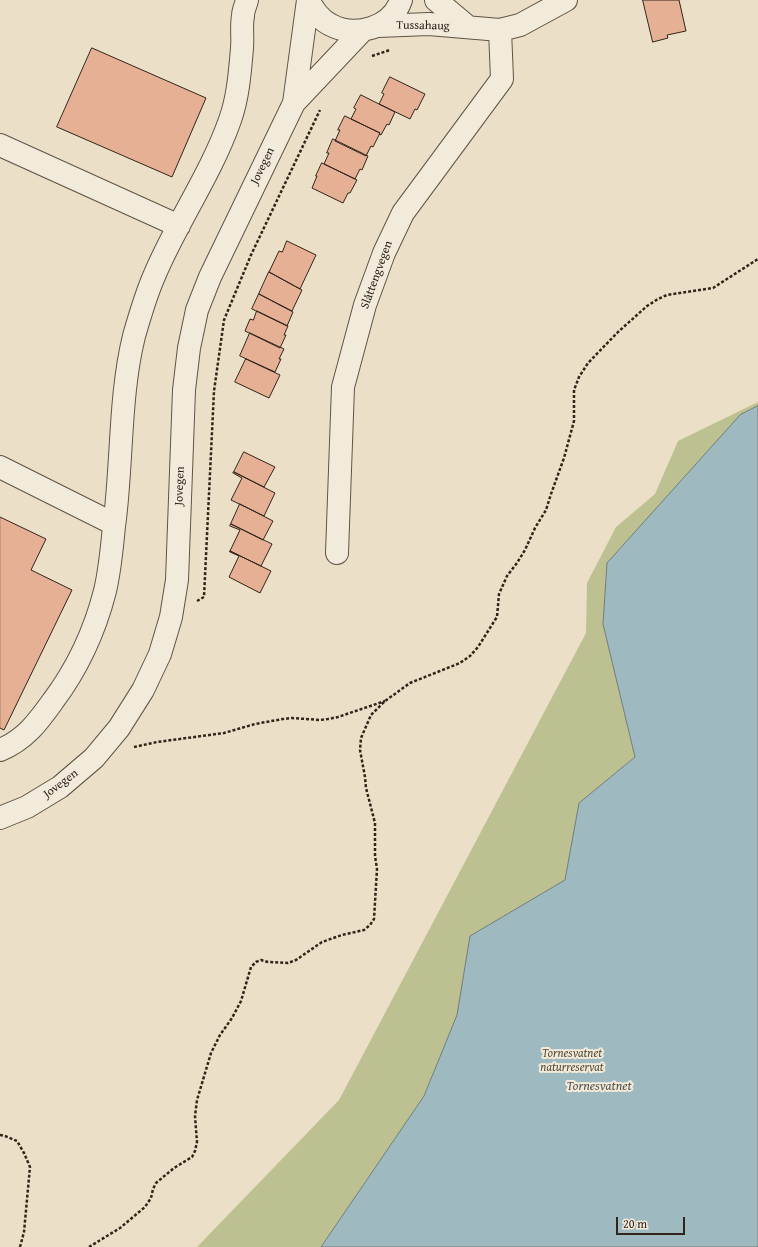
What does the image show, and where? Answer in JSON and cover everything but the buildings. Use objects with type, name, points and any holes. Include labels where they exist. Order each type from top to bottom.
[{"type":"street","points":[[0,750],[23,738],[62,690],[84,650],[96,619],[105,591],[111,564],[118,488],[122,416],[134,339],[144,303],[155,274],[223,138],[231,118],[242,48],[243,14],[247,0]]},
{"type":"street","name":"Tussahaug","points":[[308,0],[317,14],[331,25],[347,31],[429,24],[500,30],[520,25],[566,0]]},
{"type":"street","name":"Jovegen","points":[[0,818],[27,807],[60,787],[94,758],[119,728],[143,690],[160,654],[171,617],[176,580],[184,390],[189,348],[197,310],[210,277],[294,103],[308,0]]},
{"type":"street","name":"Jovegen","points":[[294,103],[371,28],[391,16],[401,0]]},
{"type":"street","name":"Tussahaug","points":[[436,0],[468,27]]},
{"type":"street","name":"Slåttengvegen","points":[[337,553],[343,387],[365,305],[384,253],[403,212],[502,79],[500,30]]},
{"type":"street","points":[[0,145],[179,226]]},
{"type":"street","points":[[0,467],[114,524]]},
{"type":"path","points":[[370,57],[396,48]]},
{"type":"path","points":[[171,617],[204,597],[214,391],[224,320],[250,254],[322,106]]},
{"type":"path","points":[[89,1247],[120,1228],[145,1207],[151,1198],[152,1189],[156,1183],[174,1168],[192,1157],[197,1142],[195,1116],[197,1100],[211,1053],[241,1001],[251,967],[256,962],[261,960],[268,962],[288,963],[296,960],[322,942],[342,935],[364,930],[374,919],[377,869],[375,856],[375,823],[366,788],[360,750],[361,738],[371,715],[385,700],[410,683],[460,663],[470,656],[478,647],[497,617],[499,594],[507,576],[525,550],[535,528],[546,510],[564,458],[574,422],[574,390],[579,377],[588,363],[618,332],[647,306],[658,299],[667,295],[713,288],[758,259]]},
{"type":"path","points":[[107,742],[121,750],[157,742],[224,733],[254,724],[283,719],[328,719],[338,717],[385,700]]},
{"type":"path","points":[[0,1135],[17,1142],[24,1153],[30,1168],[24,1232],[20,1247]]},
{"type":"green space","name":"Tornesvatnet","points":[[758,402],[758,1247],[197,1247],[339,1100],[586,633],[587,583],[616,527],[655,494],[678,441]]},
{"type":"water","name":"Tornesvatnet","points":[[758,406],[758,1247],[321,1247],[424,1096],[457,1015],[470,936],[565,880],[579,803],[635,757],[603,624],[607,563],[740,415]]},
{"type":"park label","name":"Tornesvatnet naturreservat","points":[[572,1061]]}]
